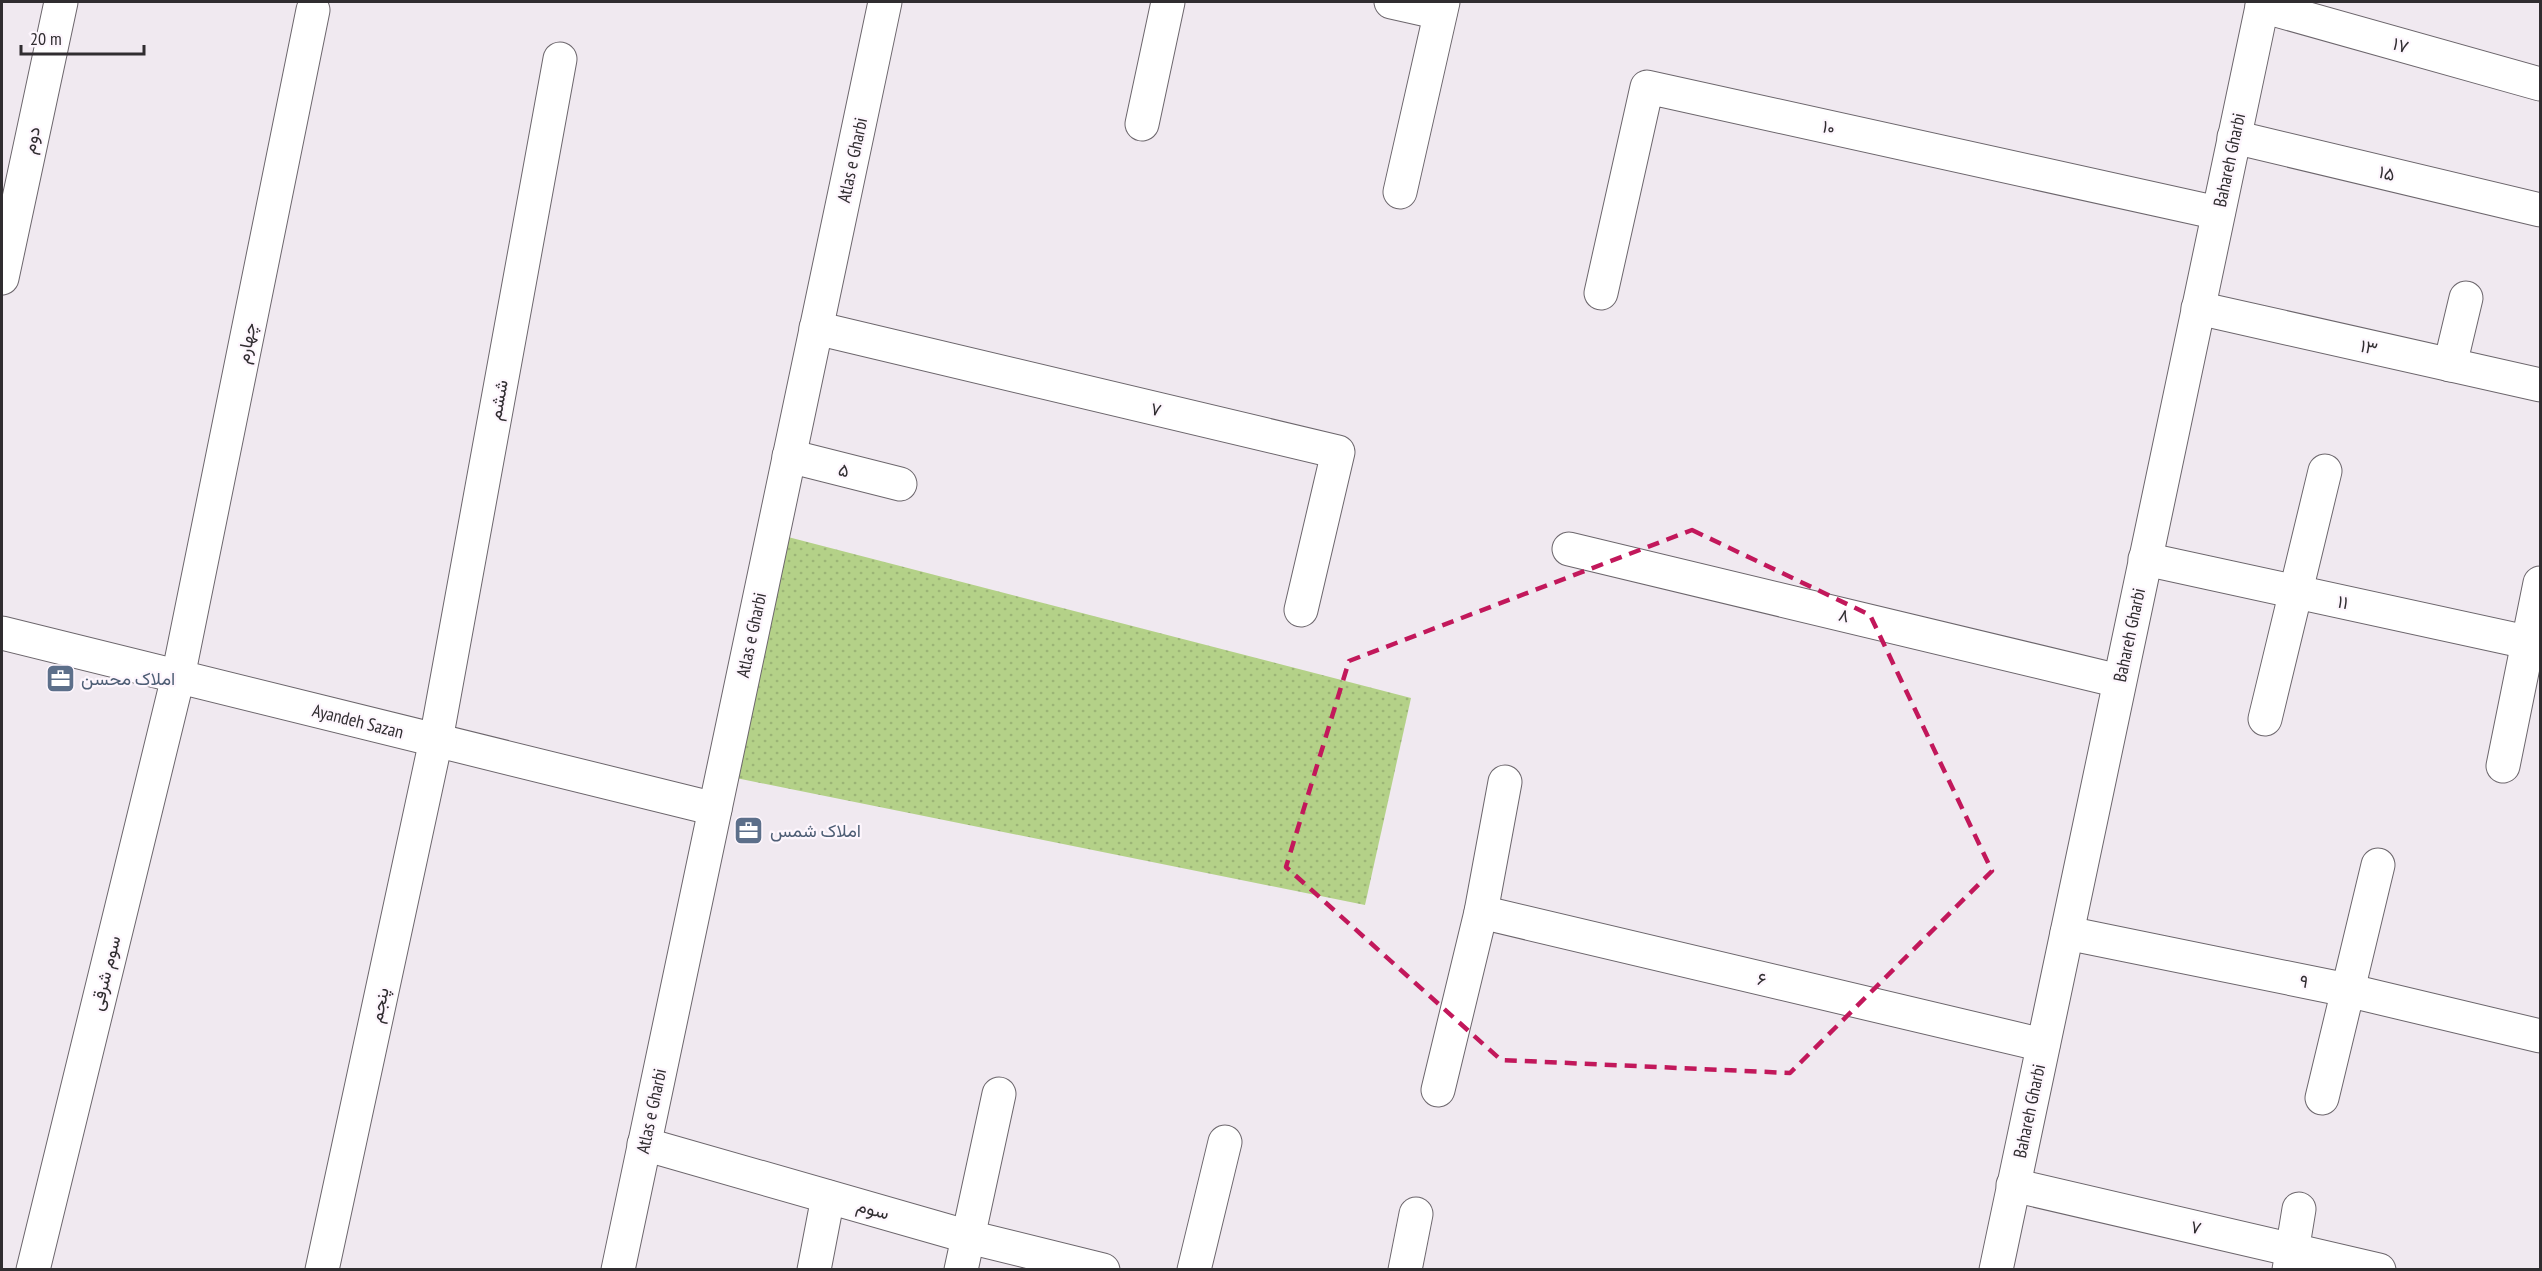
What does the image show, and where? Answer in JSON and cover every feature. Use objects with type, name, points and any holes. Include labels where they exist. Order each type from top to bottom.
[{"type":"street","name":"دوم","points":[[2,278],[61,2]]},
{"type":"street","name":"Atlas e Gharbi","points":[[618,1269],[885,2]]},
{"type":"street","points":[[1142,124],[1168,2]]},
{"type":"street","points":[[1390,2],[1442,7],[1401,192]]},
{"type":"street","name":"۱۷","points":[[2262,4],[2541,84]]},
{"type":"street","name":"Bahareh Gharbi","points":[[1996,1269],[2262,4]]},
{"type":"street","name":"چهارم","points":[[178,676],[314,10]]},
{"type":"street","name":"ششم","points":[[436,740],[560,59]]},
{"type":"street","name":"۱۰","points":[[1601,293],[1647,87],[2218,213]]},
{"type":"street","name":"۱۵","points":[[2234,137],[2541,210]]},
{"type":"street","points":[[2450,365],[2466,298]]},
{"type":"street","name":"۱۳","points":[[2198,308],[2541,385]]},
{"type":"street","name":"۷","points":[[816,328],[1338,452],[1301,610]]},
{"type":"street","name":"۵","points":[[789,456],[900,483]]},
{"type":"street","points":[[2265,719],[2325,471]]},
{"type":"street","name":"۸","points":[[1569,549],[2120,681]]},
{"type":"street","name":"۱۱","points":[[2145,560],[2534,644]]},
{"type":"street","points":[[2503,766],[2534,644],[2541,583]]},
{"type":"street","name":"Ayandeh Sazan","points":[[2,633],[715,809]]},
{"type":"street","name":"سوم شرقی","points":[[33,1269],[178,676]]},
{"type":"street","name":"پنجم","points":[[322,1269],[436,740]]},
{"type":"street","points":[[1438,1090],[1481,912],[1505,782]]},
{"type":"street","points":[[2322,1098],[2378,865]]},
{"type":"street","name":"۶","points":[[1481,912],[2043,1046]]},
{"type":"street","name":"۹","points":[[2067,933],[2347,990],[2541,1036]]},
{"type":"street","points":[[961,1269],[999,1094]]},
{"type":"street","points":[[1194,1269],[1225,1142]]},
{"type":"street","name":"سوم","points":[[644,1144],[969,1237],[1103,1269]]},
{"type":"street","name":"۷","points":[[2013,1185],[2291,1259],[2379,1269]]},
{"type":"street","points":[[814,1269],[828,1197]]},
{"type":"street","points":[[2291,1259],[2299,1209]]},
{"type":"street","points":[[1404,1269],[1416,1214]]},
{"type":"highlighted area","points":[[1692,530],[1870,615],[1992,871],[1790,1073],[1501,1060],[1286,867],[1349,661]]},
{"type":"green space","points":[[788,537],[1411,698],[1365,905],[736,778]]},
{"type":"place","name":"املاک محسن","points":[[60,678]]},
{"type":"place","name":"املاک شمس","points":[[749,830]]}]
